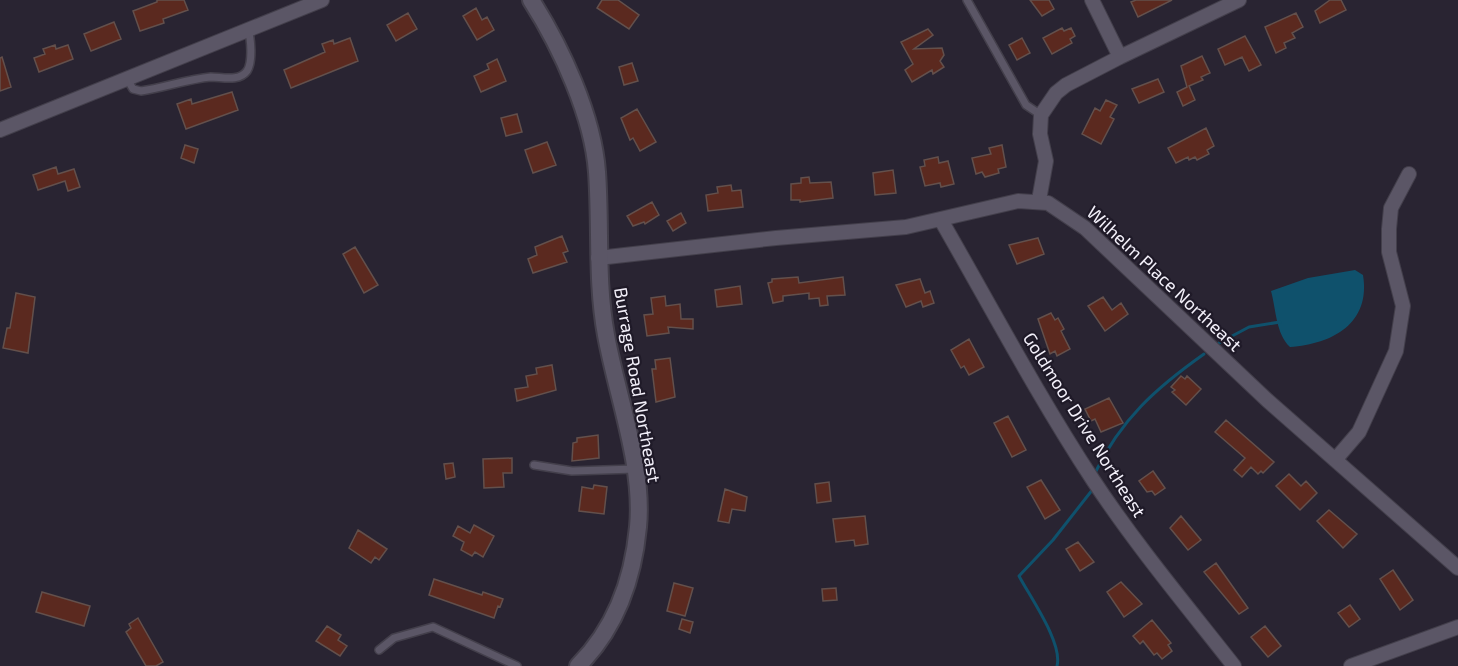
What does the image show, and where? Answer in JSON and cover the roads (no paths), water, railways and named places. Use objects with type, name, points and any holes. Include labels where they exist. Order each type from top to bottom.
[{"type":"street","points":[[0,130],[126,77],[322,0]]},
{"type":"street","name":"Burrage Road Northeast","points":[[531,0],[559,50],[591,137],[597,172],[598,258],[606,334],[635,469],[638,525],[628,586],[615,617],[598,645],[578,666]]},
{"type":"street","points":[[1092,0],[1120,57]]},
{"type":"street","points":[[598,258],[776,237],[857,232],[941,220],[1018,201],[1039,200],[1046,161],[1040,134],[1041,114],[1049,100],[1066,85],[1239,0]]},
{"type":"street","points":[[1335,460],[1359,432],[1396,351],[1403,306],[1389,252],[1389,229],[1391,208],[1409,174]]},
{"type":"street","name":"Wilhelm Place Northeast","points":[[1039,200],[1056,206],[1085,228],[1258,392],[1458,568]]},
{"type":"street","name":"Goldmoor Drive Northeast","points":[[941,220],[1025,370],[1092,479],[1234,666]]},
{"type":"street","points":[[1352,666],[1458,627]]},
{"type":"lane","points":[[967,0],[1026,105],[1041,114]]},
{"type":"lane","points":[[126,77],[134,89],[141,91],[186,80],[237,78],[246,73],[249,66],[250,36],[248,29]]},
{"type":"lane","points":[[534,465],[572,471],[635,469]]},
{"type":"lane","points":[[379,650],[394,638],[433,627],[517,666]]},
{"type":"water","points":[[1355,270],[1363,275],[1364,292],[1355,318],[1334,336],[1306,345],[1290,347],[1285,342],[1279,328],[1271,291],[1308,278]]},
{"type":"waterway","points":[[1219,343],[1249,327],[1280,322]]},
{"type":"waterway","points":[[1095,473],[1116,436],[1141,406],[1170,379],[1204,354]]},
{"type":"waterway","points":[[1057,666],[1058,656],[1051,633],[1019,576],[1053,540],[1093,489]]}]
